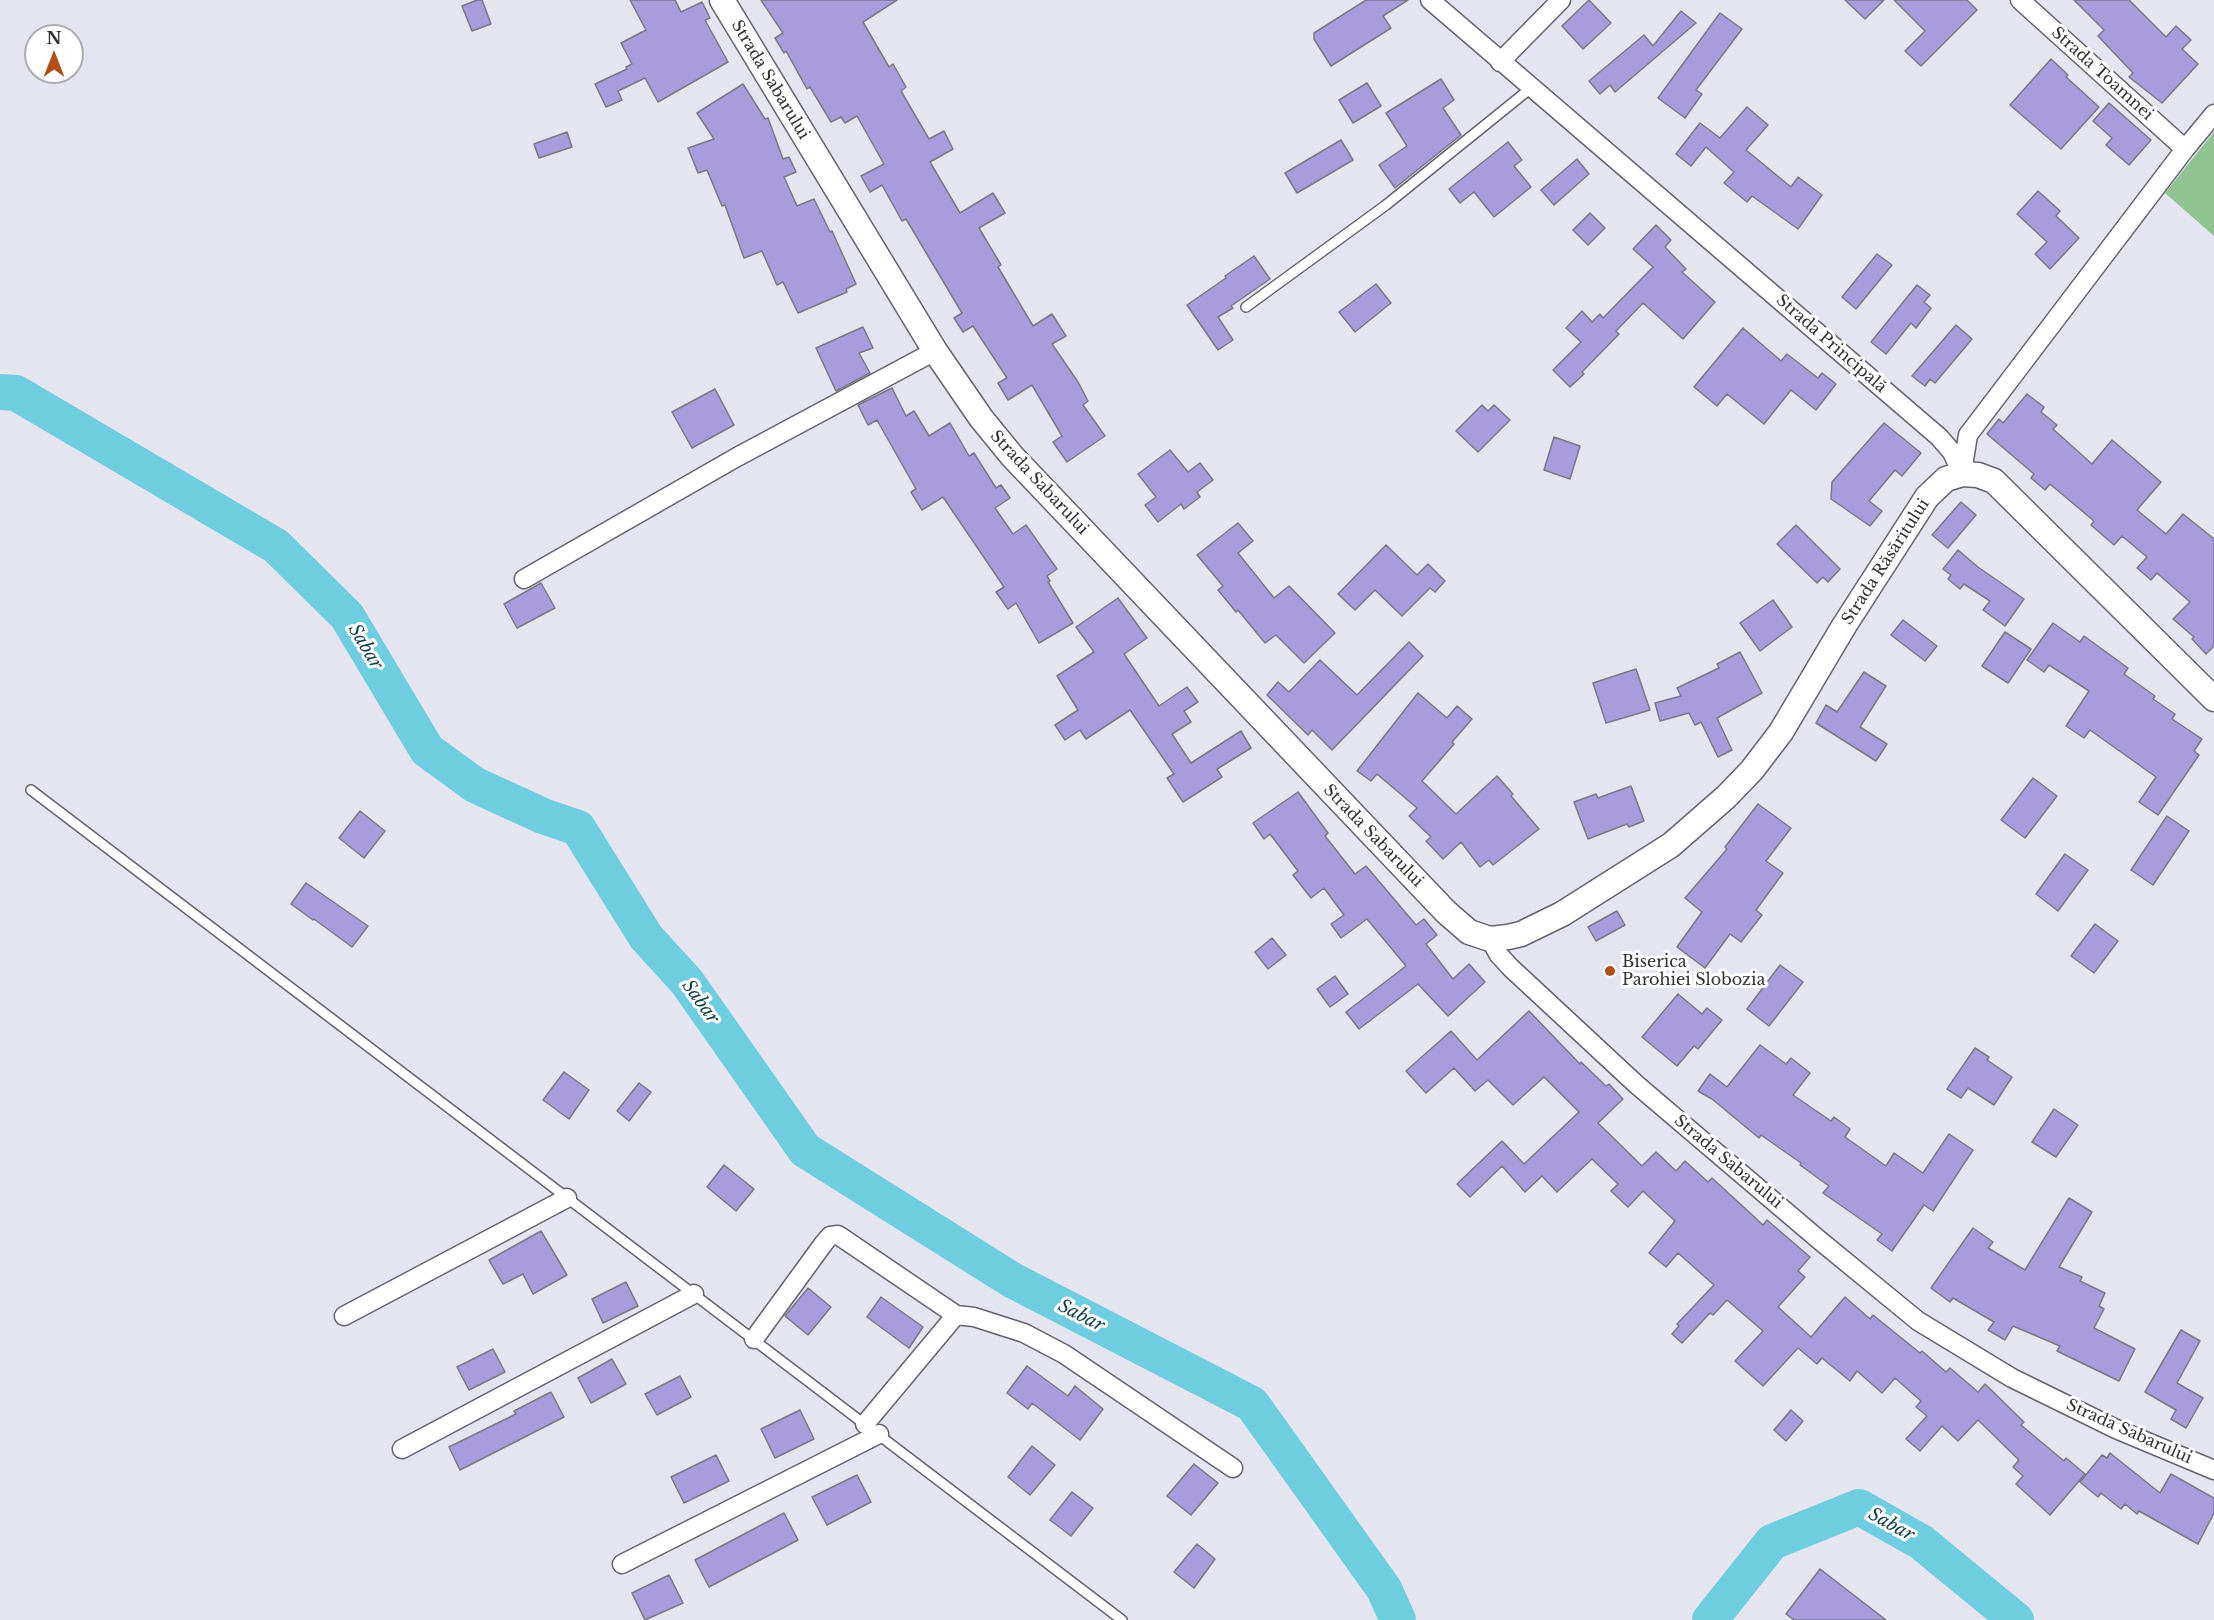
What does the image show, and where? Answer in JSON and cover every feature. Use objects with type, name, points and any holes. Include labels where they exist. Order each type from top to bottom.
[{"type":"main road","name":"Strada Sabarului","points":[[722,0],[935,351],[981,418],[1012,456],[1446,912],[1469,932],[1490,939]]},
{"type":"main road","points":[[1962,474],[1978,475],[1994,481],[2214,699]]},
{"type":"main road","name":"Strada Răsăritului","points":[[1490,939],[1521,934],[1562,914],[1671,845],[1726,797],[1752,770],[1781,732],[1844,626],[1927,497],[1946,479],[1962,474]]},
{"type":"street","name":"Strada Principală","points":[[1430,0],[1939,437],[1952,452],[1962,474]]},
{"type":"street","points":[[1500,62],[1561,0]]},
{"type":"street","name":"Strada Toamnei","points":[[2020,0],[2185,148]]},
{"type":"street","points":[[1962,474],[1968,435],[2185,148],[2214,114]]},
{"type":"street","points":[[524,579],[737,458],[935,351]]},
{"type":"street","name":"Strada Sabarului","points":[[1490,939],[1499,955],[1511,968],[1637,1085],[1918,1321],[2012,1378],[2116,1430],[2214,1470]]},
{"type":"street","points":[[344,1316],[567,1198]]},
{"type":"street","points":[[754,1340],[830,1236],[838,1235],[956,1315],[974,1317],[1024,1333],[1064,1354],[1233,1468]]},
{"type":"street","points":[[402,1449],[694,1294]]},
{"type":"street","points":[[622,1564],[872,1429],[956,1315]]},
{"type":"lane","points":[[1246,307],[1386,205],[1531,88]]},
{"type":"lane","points":[[31,790],[1122,1620]]},
{"type":"green space","points":[[2214,132],[2214,236],[2165,193]]},
{"type":"building","points":[[482,0],[491,24],[472,31],[462,6]]},
{"type":"building","points":[[630,0],[675,0],[681,12],[702,2],[710,18],[705,20],[728,62],[658,102],[645,78],[618,91],[622,100],[606,107],[595,84],[627,69],[626,67],[632,64],[621,43],[646,30]]},
{"type":"building","points":[[761,0],[897,0],[863,22],[889,67],[893,64],[906,87],[901,91],[929,139],[944,131],[953,149],[930,162],[960,213],[993,193],[1005,213],[979,228],[1001,265],[998,267],[1033,326],[1052,314],[1066,336],[1052,344],[1088,401],[1083,405],[1105,436],[1067,462],[1053,442],[1062,436],[1032,385],[1008,400],[998,383],[1007,378],[973,326],[963,332],[954,318],[962,313],[906,219],[902,221],[882,185],[870,192],[861,176],[884,164],[857,116],[845,123],[841,117],[831,122],[810,87],[807,89],[786,51],[784,53],[775,38],[783,33]]},
{"type":"building","points":[[1366,0],[1408,0],[1383,16],[1391,28],[1331,66],[1314,39],[1314,33]]},
{"type":"building","points":[[1589,0],[1611,23],[1583,49],[1562,26]]},
{"type":"building","points":[[1845,0],[1884,0],[1865,19]]},
{"type":"building","points":[[1894,0],[1967,0],[1977,10],[1921,66],[1905,51],[1925,31]]},
{"type":"building","points":[[2074,0],[2129,0],[2166,37],[2176,26],[2191,40],[2182,49],[2198,64],[2162,103],[2129,77],[2133,73],[2098,36],[2104,30]]},
{"type":"building","points":[[1681,11],[1696,23],[1615,92],[1610,85],[1600,94],[1589,81],[1644,35],[1653,46]]},
{"type":"building","points":[[1720,13],[1742,29],[1696,90],[1702,94],[1685,118],[1658,98]]},
{"type":"building","points":[[2051,59],[2068,75],[2066,77],[2099,107],[2061,149],[2010,105]]},
{"type":"building","points":[[1441,79],[1454,100],[1443,108],[1461,135],[1395,188],[1379,165],[1407,146],[1386,113]]},
{"type":"building","points":[[1367,83],[1381,106],[1353,123],[1339,100]]},
{"type":"building","points":[[743,84],[765,119],[768,118],[783,159],[789,157],[796,172],[784,177],[797,206],[814,199],[830,232],[832,231],[856,284],[846,289],[847,292],[798,313],[783,282],[777,285],[762,251],[744,258],[725,205],[722,206],[707,170],[698,173],[688,148],[714,139],[697,113]]},
{"type":"building","points":[[2109,103],[2151,140],[2129,165],[2106,145],[2112,138],[2093,121]]},
{"type":"building","points":[[1747,107],[1768,125],[1746,150],[1791,187],[1798,177],[1822,195],[1798,229],[1752,196],[1747,202],[1724,183],[1734,172],[1706,147],[1691,166],[1676,154],[1700,123],[1720,138]]},
{"type":"building","points":[[567,132],[572,147],[539,158],[534,144]]},
{"type":"building","points":[[1341,140],[1353,160],[1297,193],[1285,173]]},
{"type":"building","points":[[1508,142],[1522,160],[1514,166],[1531,187],[1494,217],[1474,192],[1460,203],[1449,189]]},
{"type":"building","points":[[1577,159],[1589,174],[1554,205],[1541,190]]},
{"type":"building","points":[[2038,191],[2060,211],[2056,216],[2079,238],[2050,269],[2035,254],[2047,242],[2017,214]]},
{"type":"building","points":[[1590,213],[1605,228],[1588,245],[1573,230]]},
{"type":"building","points":[[1656,225],[1671,240],[1665,247],[1686,269],[1682,272],[1715,302],[1683,339],[1643,303],[1616,331],[1619,334],[1570,387],[1553,370],[1581,342],[1566,328],[1582,311],[1592,322],[1600,314],[1603,318],[1653,267],[1633,249]]},
{"type":"building","points":[[1877,254],[1892,265],[1856,309],[1842,297]]},
{"type":"building","points":[[1254,256],[1270,279],[1218,317],[1233,340],[1218,350],[1187,305]]},
{"type":"building","points":[[1376,284],[1391,303],[1355,332],[1339,312]]},
{"type":"building","points":[[1917,285],[1930,295],[1924,302],[1931,308],[1916,328],[1911,323],[1886,354],[1871,342]]},
{"type":"building","points":[[1956,325],[1972,339],[1935,383],[1930,379],[1925,386],[1912,376]]},
{"type":"building","points":[[863,327],[873,348],[859,353],[870,373],[836,391],[816,348]]},
{"type":"building","points":[[1743,328],[1781,361],[1787,354],[1818,378],[1822,373],[1836,384],[1816,410],[1791,390],[1764,424],[1727,394],[1717,406],[1694,387]]},
{"type":"building","points":[[892,388],[906,416],[914,411],[929,436],[950,423],[969,456],[974,453],[996,488],[1001,485],[1010,498],[995,508],[1013,534],[1026,525],[1057,569],[1047,576],[1050,581],[1048,582],[1073,623],[1039,643],[1016,603],[1008,609],[996,592],[1004,587],[943,497],[922,510],[911,492],[916,489],[877,420],[868,425],[858,405]]},
{"type":"building","points":[[715,389],[734,425],[692,448],[672,412]]},
{"type":"building","points":[[2027,394],[2044,407],[2041,412],[2057,425],[2053,429],[2092,464],[2112,440],[2161,482],[2137,510],[2166,534],[2183,514],[2214,539],[2214,646],[2206,654],[2192,639],[2194,637],[2173,619],[2190,602],[2157,573],[2151,580],[2137,568],[2147,557],[2122,536],[2114,545],[2091,525],[2094,521],[2050,484],[2045,490],[2031,478],[2034,474],[1987,434],[1999,419],[2003,423]]},
{"type":"building","points":[[1482,405],[1488,411],[1494,405],[1510,420],[1478,452],[1456,431]]},
{"type":"building","points":[[1884,423],[1921,453],[1902,476],[1895,470],[1869,501],[1882,511],[1870,526],[1831,499],[1832,482]]},
{"type":"building","points":[[1554,437],[1580,446],[1570,479],[1544,470]]},
{"type":"building","points":[[1170,450],[1188,472],[1200,463],[1213,480],[1197,492],[1200,497],[1184,509],[1181,504],[1158,522],[1145,505],[1156,497],[1138,474]]},
{"type":"building","points":[[1961,502],[1976,515],[1948,548],[1932,535]]},
{"type":"building","points":[[1238,523],[1253,541],[1238,553],[1274,598],[1289,586],[1335,633],[1304,663],[1276,635],[1265,643],[1218,590],[1223,586],[1197,555]]},
{"type":"building","points":[[1796,525],[1840,569],[1828,582],[1823,577],[1817,583],[1777,544]]},
{"type":"building","points":[[1386,545],[1417,575],[1428,564],[1445,581],[1435,592],[1430,588],[1402,616],[1375,590],[1355,610],[1338,594]]},
{"type":"building","points":[[1958,550],[2024,599],[2005,626],[1983,610],[1990,601],[1964,584],[1960,589],[1948,579],[1951,575],[1943,569]]},
{"type":"building","points":[[541,583],[555,608],[517,628],[504,604]]},
{"type":"building","points":[[1118,598],[1147,638],[1124,654],[1159,706],[1187,687],[1198,702],[1184,711],[1191,722],[1172,734],[1191,763],[1241,731],[1251,748],[1217,769],[1222,777],[1183,802],[1167,778],[1174,774],[1130,710],[1086,739],[1080,730],[1065,740],[1055,725],[1078,710],[1057,676],[1094,652],[1076,627]]},
{"type":"building","points":[[1773,600],[1792,627],[1760,651],[1740,623]]},
{"type":"building","points":[[1903,620],[1937,646],[1925,661],[1891,635]]},
{"type":"building","points":[[2053,623],[2080,642],[2084,636],[2128,668],[2124,674],[2155,696],[2153,699],[2175,714],[2172,719],[2202,739],[2194,751],[2199,755],[2158,815],[2139,802],[2156,777],[2090,730],[2084,738],[2066,726],[2089,691],[2049,665],[2044,672],[2027,660]]},
{"type":"building","points":[[2005,632],[2031,649],[2008,683],[1982,666]]},
{"type":"building","points":[[1409,642],[1423,656],[1332,750],[1312,730],[1308,735],[1267,695],[1278,682],[1289,692],[1320,660],[1357,695]]},
{"type":"building","points":[[1740,652],[1762,693],[1717,718],[1732,750],[1718,757],[1701,722],[1695,725],[1689,713],[1660,721],[1655,703],[1681,696],[1677,688],[1719,668],[1717,664]]},
{"type":"building","points":[[1636,669],[1650,710],[1606,723],[1593,683]]},
{"type":"building","points":[[1864,672],[1886,686],[1860,727],[1887,744],[1876,761],[1816,723],[1826,705],[1837,712]]},
{"type":"building","points":[[1418,693],[1447,718],[1457,706],[1472,719],[1422,781],[1456,814],[1497,776],[1539,829],[1493,865],[1489,860],[1480,867],[1461,842],[1443,859],[1426,841],[1431,837],[1409,816],[1417,808],[1377,774],[1371,781],[1357,771]]},
{"type":"building","points":[[2033,778],[2057,796],[2025,838],[2001,820]]},
{"type":"building","points":[[1631,786],[1644,821],[1629,827],[1627,824],[1588,839],[1574,802],[1596,794],[1598,798]]},
{"type":"building","points":[[1298,792],[1328,833],[1325,836],[1355,874],[1366,866],[1416,925],[1424,919],[1437,935],[1426,944],[1453,979],[1469,964],[1485,982],[1448,1016],[1418,984],[1359,1029],[1346,1012],[1406,966],[1367,919],[1341,938],[1331,924],[1344,915],[1324,888],[1311,898],[1293,875],[1298,871],[1270,834],[1264,839],[1253,823]]},
{"type":"building","points":[[1758,804],[1791,828],[1766,861],[1783,873],[1756,910],[1762,915],[1741,942],[1730,934],[1705,968],[1677,947],[1702,912],[1685,898],[1727,849],[1725,847]]},
{"type":"building","points":[[360,811],[385,831],[364,858],[339,838]]},
{"type":"building","points":[[2167,816],[2189,831],[2153,885],[2131,870]]},
{"type":"building","points":[[2065,854],[2088,870],[2058,911],[2036,894]]},
{"type":"building","points":[[306,883],[368,926],[352,947],[291,904]]},
{"type":"building","points":[[1617,911],[1625,925],[1596,941],[1588,927]]},
{"type":"building","points":[[2095,924],[2118,941],[2094,973],[2071,956]]},
{"type":"building","points":[[1272,938],[1286,955],[1268,969],[1255,952]]},
{"type":"building","points":[[1780,965],[1803,982],[1769,1026],[1747,1009]]},
{"type":"building","points":[[1335,976],[1348,994],[1330,1007],[1317,989]]},
{"type":"building","points":[[1678,994],[1702,1014],[1707,1008],[1722,1020],[1698,1049],[1694,1046],[1677,1066],[1642,1037]]},
{"type":"building","points":[[1529,1011],[1580,1064],[1581,1062],[1606,1086],[1609,1084],[1623,1099],[1598,1123],[1642,1166],[1656,1152],[1676,1171],[1685,1161],[1708,1182],[1712,1178],[1763,1225],[1767,1220],[1810,1257],[1798,1271],[1805,1277],[1778,1307],[1811,1337],[1845,1297],[1870,1319],[1873,1315],[1920,1353],[1922,1351],[1946,1372],[1950,1368],[1978,1392],[1985,1384],[2024,1422],[2021,1425],[2064,1461],[2066,1458],[2085,1474],[2050,1515],[2016,1484],[2023,1476],[2013,1467],[2019,1460],[1978,1420],[1958,1441],[1942,1426],[1920,1451],[1906,1439],[1927,1416],[1916,1407],[1921,1401],[1895,1378],[1882,1393],[1857,1371],[1850,1381],[1822,1358],[1817,1364],[1798,1348],[1763,1386],[1735,1361],[1763,1331],[1727,1300],[1713,1315],[1710,1313],[1682,1343],[1672,1334],[1679,1326],[1677,1324],[1714,1285],[1678,1253],[1666,1267],[1649,1253],[1675,1221],[1643,1191],[1628,1207],[1611,1191],[1618,1184],[1592,1159],[1557,1192],[1542,1176],[1525,1192],[1502,1166],[1470,1197],[1457,1184],[1502,1141],[1524,1164],[1579,1112],[1544,1077],[1513,1105],[1488,1080],[1475,1091],[1454,1068],[1426,1093],[1406,1071],[1451,1031],[1477,1060]]},
{"type":"building","points":[[1760,1045],[1786,1064],[1791,1058],[1810,1073],[1793,1095],[1831,1121],[1834,1117],[1850,1129],[1845,1137],[1886,1166],[1894,1153],[1923,1173],[1949,1134],[1973,1150],[1933,1211],[1924,1205],[1892,1251],[1877,1240],[1882,1234],[1823,1193],[1829,1186],[1761,1135],[1759,1138],[1712,1099],[1698,1091],[1710,1074],[1727,1087]]},
{"type":"building","points":[[1975,1048],[1989,1057],[1987,1060],[2012,1077],[1994,1105],[1968,1088],[1961,1098],[1947,1089]]},
{"type":"building","points":[[564,1072],[589,1090],[569,1119],[543,1100]]},
{"type":"building","points":[[639,1083],[651,1092],[629,1121],[617,1111]]},
{"type":"building","points":[[2054,1109],[2078,1125],[2056,1157],[2032,1142]]},
{"type":"building","points":[[724,1165],[754,1189],[736,1211],[707,1187]]},
{"type":"building","points":[[2069,1198],[2092,1212],[2059,1267],[2082,1277],[2080,1281],[2105,1293],[2099,1306],[2104,1309],[2094,1328],[2135,1349],[2119,1381],[2057,1351],[2060,1346],[2013,1326],[2005,1340],[1988,1330],[1994,1322],[1953,1298],[1950,1302],[1931,1288],[1973,1228],[1993,1242],[1988,1248],[2025,1270]]},
{"type":"building","points":[[541,1231],[567,1275],[533,1294],[523,1274],[503,1284],[489,1260]]},
{"type":"building","points":[[626,1282],[638,1306],[603,1323],[592,1299]]},
{"type":"building","points":[[808,1288],[831,1307],[808,1335],[785,1316]]},
{"type":"building","points":[[881,1297],[923,1327],[909,1348],[867,1317]]},
{"type":"building","points":[[2181,1330],[2200,1341],[2177,1383],[2203,1398],[2186,1428],[2171,1419],[2176,1410],[2145,1392]]},
{"type":"building","points":[[493,1349],[505,1372],[469,1390],[457,1367]]},
{"type":"building","points":[[612,1359],[626,1384],[591,1403],[578,1378]]},
{"type":"building","points":[[1027,1366],[1068,1396],[1075,1386],[1103,1409],[1080,1440],[1032,1403],[1028,1409],[1007,1393]]},
{"type":"building","points":[[680,1376],[691,1397],[657,1415],[645,1394]]},
{"type":"building","points":[[551,1392],[564,1417],[460,1470],[449,1447],[516,1414],[514,1411]]},
{"type":"building","points":[[800,1410],[814,1439],[775,1458],[761,1429]]},
{"type":"building","points":[[1791,1410],[1803,1421],[1786,1441],[1774,1430]]},
{"type":"building","points":[[1032,1446],[1055,1465],[1030,1495],[1008,1477]]},
{"type":"building","points":[[2110,1453],[2160,1493],[2171,1474],[2214,1498],[2214,1513],[2198,1544],[2139,1511],[2137,1514],[2125,1504],[2121,1509],[2101,1493],[2098,1497],[2080,1482],[2102,1455],[2107,1458]]},
{"type":"building","points":[[716,1455],[729,1481],[684,1503],[671,1477]]},
{"type":"building","points":[[1194,1464],[1218,1483],[1191,1515],[1167,1496]]},
{"type":"building","points":[[857,1475],[871,1502],[827,1525],[812,1497]]},
{"type":"building","points":[[1072,1492],[1093,1508],[1071,1536],[1050,1520]]},
{"type":"building","points":[[784,1513],[798,1540],[709,1587],[695,1560]]},
{"type":"building","points":[[1197,1544],[1215,1559],[1194,1588],[1174,1572]]},
{"type":"building","points":[[1820,1569],[1886,1620],[1794,1620],[1786,1614]]},
{"type":"building","points":[[669,1575],[683,1603],[645,1620],[632,1593]]},
{"type":"waterway","name":"Sabar","points":[[0,392],[16,393],[276,546],[347,616],[427,750],[475,785],[543,816],[578,828],[646,937],[687,982],[805,1150],[1012,1280],[1252,1404],[1384,1589],[1398,1620]]},
{"type":"waterway","name":"Sabar","points":[[1710,1620],[1772,1542],[1859,1507],[1921,1542],[2016,1620]]},
{"type":"place","name":"Biserica Parohiei Slobozia","points":[[1610,971]]}]
